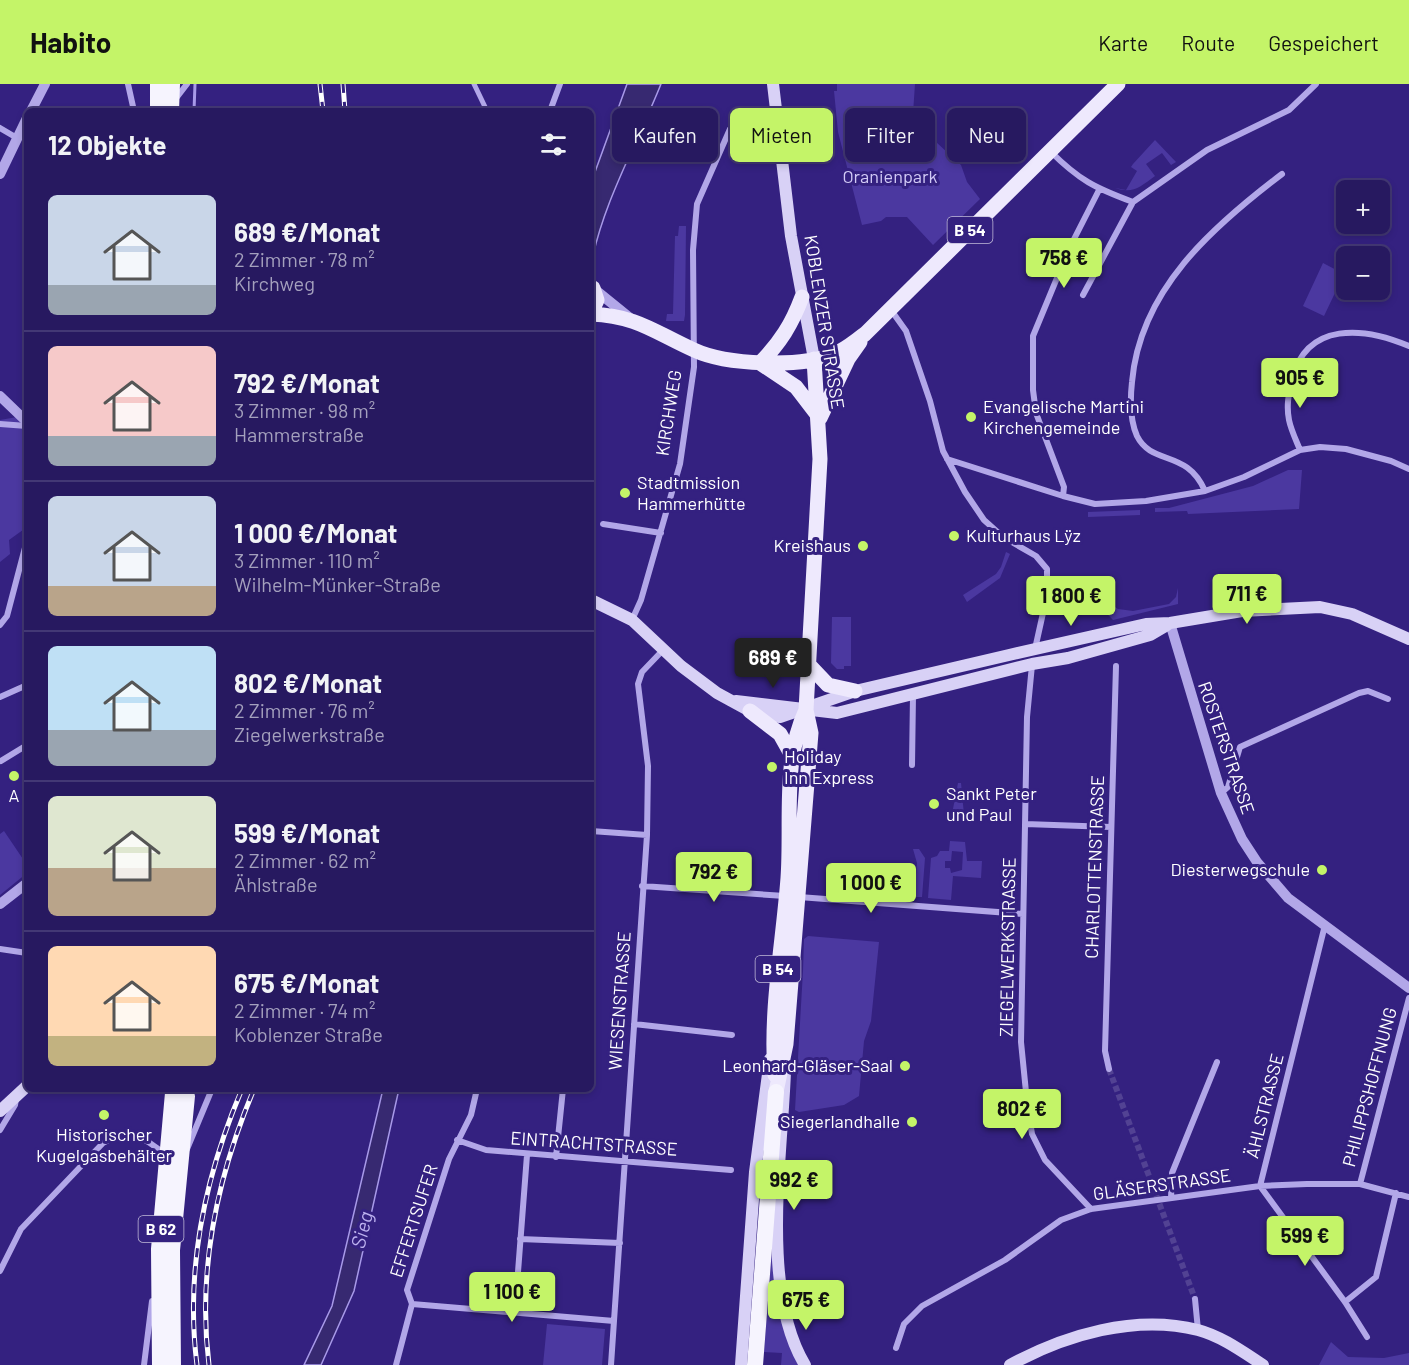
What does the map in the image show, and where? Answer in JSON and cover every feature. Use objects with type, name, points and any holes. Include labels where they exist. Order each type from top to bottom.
[{"type":"highway","points":[[158,84],[158,108]]},
{"type":"highway","points":[[172,108],[174,89]]},
{"type":"highway","name":"B 62","points":[[160,1365],[159,1249],[181,1092]]},
{"type":"highway","name":"B 62","points":[[173,1365],[172,1250],[181,1092]]},
{"type":"highway","name":"B 54","points":[[755,1365],[776,1092]]},
{"type":"main road","name":"KOBLENZER STRASSE","points":[[773,84],[776,108]]},
{"type":"main road","name":"B 54","points":[[820,418],[848,359],[865,334],[1115,85]]},
{"type":"main road","name":"KOBLENZER STRASSE","points":[[776,1092],[792,897],[811,732],[806,710],[820,459],[820,418],[814,359],[791,237],[782,162]]},
{"type":"main road","points":[[594,292],[597,300],[594,307]]},
{"type":"main road","points":[[802,297],[794,318],[780,343],[760,363],[796,387],[820,418]]},
{"type":"main road","name":"B 54","points":[[594,314],[632,319],[694,351],[726,361],[760,363],[814,359],[834,354],[865,334]]},
{"type":"main road","points":[[594,601],[632,620],[699,681],[735,701],[780,734],[794,759]]},
{"type":"main road","points":[[750,711],[780,717],[806,710],[855,691],[1146,624],[1170,623],[1253,610],[1320,607],[1352,614],[1409,639]]},
{"type":"main road","points":[[735,701],[837,713],[1032,664],[1068,658],[1149,635],[1170,623]]},
{"type":"main road","points":[[1032,664],[1035,650]]},
{"type":"main road","points":[[808,665],[828,685],[855,691]]},
{"type":"main road","points":[[909,679],[913,695]]},
{"type":"main road","name":"KOBLENZER STRASSE","points":[[792,897],[796,731],[806,710]]},
{"type":"main road","name":"KOBLENZER STRASSE","points":[[741,1365],[755,1172],[779,1043]]},
{"type":"main road","name":"KOBLENZER STRASSE","points":[[779,1043],[777,1257],[786,1320],[805,1365]]},
{"type":"main road","points":[[0,1111],[24,1088]]},
{"type":"main road","points":[[1010,1365],[1063,1340],[1108,1329],[1148,1325],[1198,1330],[1228,1344],[1263,1365]]},
{"type":"street","points":[[33,108],[45,84]]},
{"type":"street","points":[[128,84],[133,108]]},
{"type":"street","points":[[174,89],[187,84]]},
{"type":"street","points":[[474,84],[486,108]]},
{"type":"street","points":[[551,108],[560,84]]},
{"type":"street","points":[[1083,295],[1132,202],[1207,150],[1289,110],[1316,84]]},
{"type":"street","points":[[0,174],[24,124]]},
{"type":"street","points":[[0,128],[17,138]]},
{"type":"street","name":"KIRCHWEG","points":[[632,620],[641,600],[680,464],[694,367],[693,250],[697,204],[730,129]]},
{"type":"street","points":[[1050,151],[1075,176],[1099,190],[1132,202]]},
{"type":"street","points":[[1205,491],[1195,473],[1187,465],[1152,452],[1138,437],[1131,396],[1134,363],[1152,312],[1188,256],[1225,218],[1281,174]]},
{"type":"street","points":[[1063,496],[1064,487],[1036,413],[1033,390],[1033,336],[1069,249],[1099,190]]},
{"type":"street","points":[[594,289],[632,319]]},
{"type":"street","points":[[890,309],[906,331],[918,362],[947,459],[965,492],[984,520],[1003,537],[1036,556],[1047,569],[1047,595],[1035,650]]},
{"type":"street","points":[[1300,450],[1289,421],[1287,398],[1295,369],[1307,347],[1322,336],[1366,333],[1390,338],[1409,346]]},
{"type":"street","points":[[0,396],[24,421]]},
{"type":"street","points":[[0,424],[24,424]]},
{"type":"street","points":[[947,459],[1095,504],[1146,501],[1205,491],[1244,477],[1300,450],[1320,447],[1346,449],[1391,461],[1409,469]]},
{"type":"street","points":[[603,524],[661,532]]},
{"type":"street","points":[[0,625],[7,616],[24,551]]},
{"type":"street","name":"ROSTERSTRASSE","points":[[1170,623],[1221,793],[1242,839],[1269,878],[1288,898],[1326,924],[1409,988]]},
{"type":"street","name":"WIESENSTRASSE","points":[[611,1365],[647,835],[648,766],[638,684],[642,672],[664,649]]},
{"type":"street","name":"ZIEGELWERKSTRASSE","points":[[1032,664],[1028,691],[1021,1042],[1032,1134],[1046,1160],[1092,1209]]},
{"type":"street","name":"CHARLOTTENSTRASSE","points":[[1109,1069],[1105,1051],[1116,666]]},
{"type":"street","points":[[0,698],[24,686]]},
{"type":"street","points":[[1221,793],[1228,787],[1240,747],[1359,693],[1368,691],[1388,699]]},
{"type":"street","points":[[912,765],[913,695]]},
{"type":"street","points":[[1,761],[24,748]]},
{"type":"street","points":[[1025,824],[1111,827]]},
{"type":"street","points":[[594,831],[647,835]]},
{"type":"street","points":[[0,904],[24,885]]},
{"type":"street","points":[[642,886],[1023,914]]},
{"type":"street","name":"ÄHLSTRASSE","points":[[1326,924],[1260,1186],[1346,1302],[1367,1337]]},
{"type":"street","points":[[0,949],[24,953]]},
{"type":"street","name":"PHILIPPSHOFFNUNG","points":[[1360,1184],[1409,998]]},
{"type":"street","points":[[634,1024],[732,1035]]},
{"type":"street","points":[[1171,1198],[1172,1173],[1217,1062]]},
{"type":"street","points":[[144,1365],[175,1168],[191,1143],[211,1092]]},
{"type":"street","name":"EFFERTSUFER","points":[[396,1365],[412,1304],[407,1290],[457,1140],[471,1115],[476,1092]]},
{"type":"street","points":[[556,1157],[563,1092]]},
{"type":"street","points":[[0,1130],[15,1105],[16,1095]]},
{"type":"street","points":[[0,1271],[21,1229],[103,1143],[118,1134],[130,1134],[164,1153],[175,1168]]},
{"type":"street","name":"EINTRACHTSTRASSE","points":[[457,1140],[486,1150],[526,1155],[731,1170]]},
{"type":"street","points":[[516,1311],[526,1155]]},
{"type":"street","name":"GLÄSERSTRASSE","points":[[896,1348],[904,1324],[922,1306],[1005,1260],[1061,1220],[1092,1209],[1260,1186],[1360,1184],[1409,1197]]},
{"type":"street","points":[[1346,1302],[1376,1278],[1396,1193]]},
{"type":"street","points":[[520,1239],[620,1243]]},
{"type":"street","points":[[1195,1299],[1198,1330]]},
{"type":"street","points":[[412,1304],[614,1321]]},
{"type":"green space","name":"Oranienpark","points":[[837,84],[915,84],[913,108],[845,108],[845,159],[838,132],[834,91],[837,91]]},
{"type":"green space","points":[[1155,140],[1176,162],[1171,165],[1162,153],[1146,164],[1155,176],[1132,190],[1126,190],[1137,171],[1131,167]]},
{"type":"green space","name":"Oranienpark","points":[[935,142],[947,152],[947,162],[958,162],[961,165],[967,182],[980,199],[933,245],[907,217],[886,217],[881,221],[862,225],[846,162],[935,162]]},
{"type":"green space","points":[[679,226],[686,226],[685,315],[684,321],[666,321],[667,314],[673,314],[675,236],[678,236]]},
{"type":"green space","points":[[1323,263],[1336,270],[1336,291],[1324,316],[1303,306]]},
{"type":"green space","points":[[17,417],[24,423],[24,529],[9,540],[10,554],[0,562],[0,420]]},
{"type":"green space","points":[[1288,470],[1302,470],[1299,509],[1188,514],[1187,511],[1155,512],[1155,508],[1169,508],[1253,486]]},
{"type":"green space","points":[[1140,510],[1140,515],[1088,517],[1088,512]]},
{"type":"green space","points":[[1006,552],[1010,554],[1000,578],[967,602],[963,595],[996,574]]},
{"type":"green space","points":[[1178,588],[1178,604],[1113,620],[1097,603],[1102,598],[1118,609],[1133,611],[1169,604],[1176,597]]},
{"type":"green space","points":[[832,617],[851,617],[851,666],[844,666],[844,669],[837,669],[831,663]]},
{"type":"green space","points":[[958,783],[961,783],[964,815],[952,814]]},
{"type":"green space","points":[[4,831],[24,861],[24,875],[0,895],[0,834]]},
{"type":"green space","points":[[950,841],[965,842],[967,861],[982,861],[981,878],[953,876],[951,900],[928,898],[931,858],[937,856],[940,851],[949,851]],"holes":[[[952,851],[963,852],[962,870],[951,873],[950,868],[945,868],[945,861],[951,861]]]},
{"type":"green space","points":[[913,849],[919,849],[925,858],[922,897],[914,897],[917,863]]},
{"type":"green space","points":[[808,936],[879,942],[871,1021],[864,1041],[859,1096],[844,1105],[799,1112],[795,1110],[804,939]]},
{"type":"green space","points":[[773,1235],[801,1365],[781,1365],[782,1353],[764,1352]]},
{"type":"green space","points":[[547,1324],[605,1329],[602,1365],[543,1365]]},
{"type":"green space","points":[[1331,1342],[1348,1357],[1384,1358],[1409,1353],[1409,1365],[1319,1365]]},
{"type":"water","points":[[627,84],[661,84],[650,108],[618,108]]},
{"type":"water","points":[[612,125],[612,162],[627,162],[612,196],[594,251],[594,175]]},
{"type":"water","name":"Sieg","points":[[382,1092],[398,1092],[354,1291],[321,1365],[304,1365],[332,1306]]},
{"type":"waterway","points":[[194,108],[195,84]]},
{"type":"tunnel","points":[[1109,1069],[1195,1299]]},
{"type":"railway","points":[[320,84],[323,108]]},
{"type":"railway","points":[[343,84],[345,108]]},
{"type":"railway","points":[[197,1365],[194,1294],[201,1224],[218,1156],[241,1092]]},
{"type":"railway","points":[[209,1365],[206,1294],[213,1224],[230,1156],[253,1092]]},
{"type":"place","name":"Evangelische Martini Kirchengemeinde","points":[[971,417]]},
{"type":"place","name":"Stadtmission Hammerhütte","points":[[625,493]]},
{"type":"place","name":"Kulturhaus Lÿz","points":[[954,536]]},
{"type":"place","name":"Kreishaus","points":[[863,546]]},
{"type":"place","name":"Holiday Inn Express","points":[[772,767]]},
{"type":"place","name":"A","points":[[14,776]]},
{"type":"place","name":"Sankt Peter und Paul","points":[[934,804]]},
{"type":"place","name":"Diesterwegschule","points":[[1322,870]]},
{"type":"place","name":"Leonhard-Gläser-Saal","points":[[905,1066]]},
{"type":"place","name":"Historischer Kugelgasbehälter","points":[[104,1115]]},
{"type":"place","name":"Siegerlandhalle","points":[[912,1122]]}]
